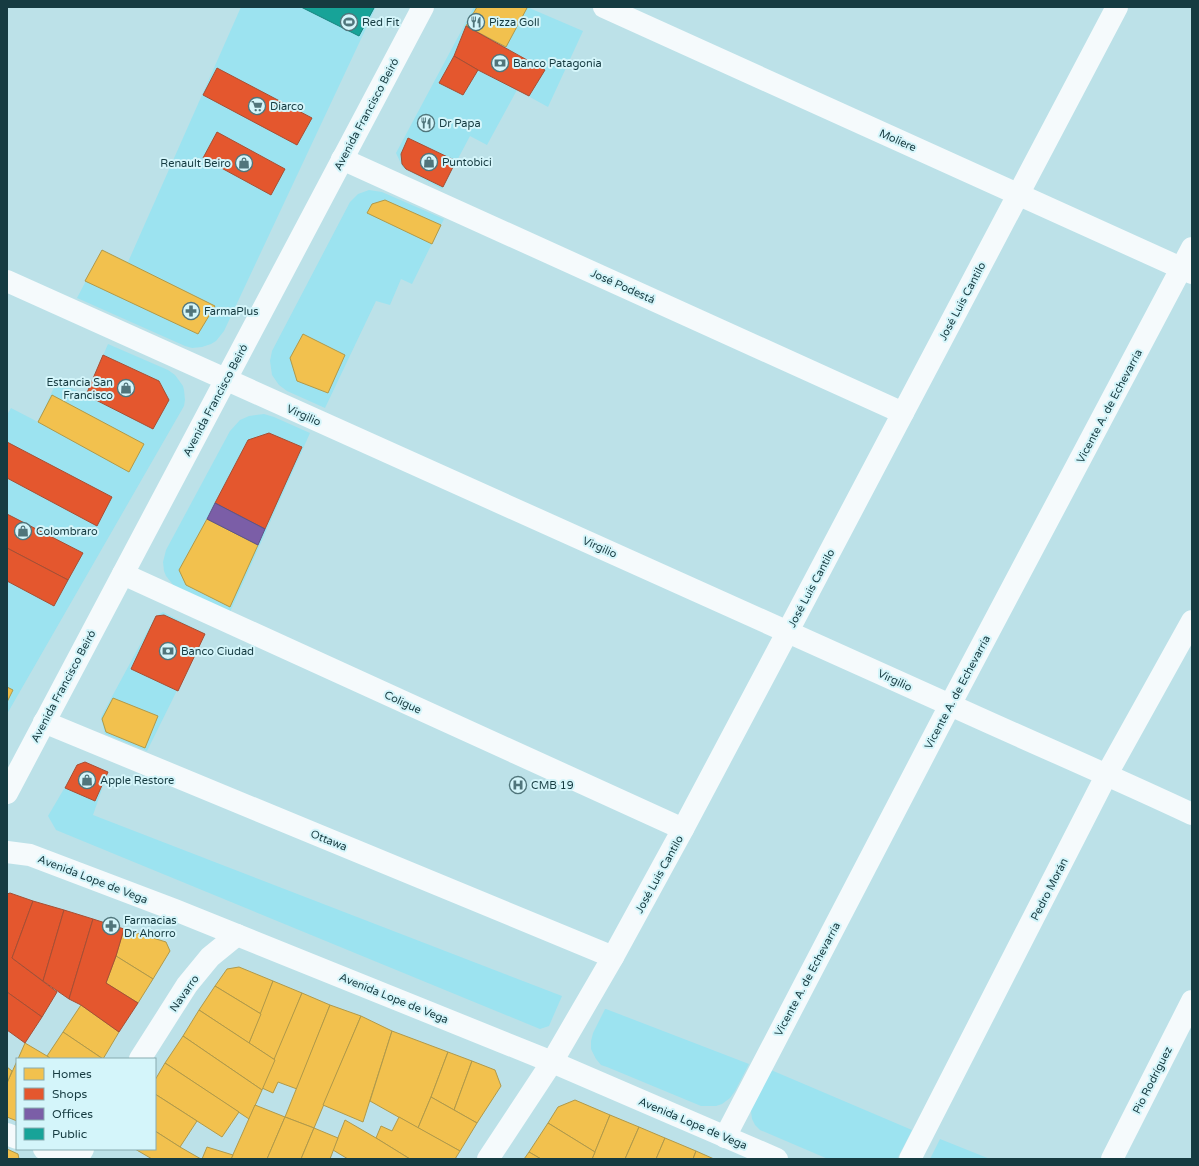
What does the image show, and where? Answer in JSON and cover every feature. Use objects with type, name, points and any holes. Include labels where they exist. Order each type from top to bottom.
[{"type":"street","name":"Avenida Francisco Beiró","points":[[7,793],[423,7]]},
{"type":"street","name":"Moliere","points":[[604,7],[1187,270]]},
{"type":"street","name":"José Luis Cantilo","points":[[488,1159],[552,1062],[614,957],[788,631],[1117,7]]},
{"type":"street","name":"José Podestá","points":[[342,159],[903,413]]},
{"type":"street","name":"Vicente A. de Echevarría","points":[[725,1137],[950,705],[1187,270],[1192,248]]},
{"type":"street","name":"Virgilio","points":[[7,281],[950,705],[1107,774],[1192,814]]},
{"type":"street","name":"Coligue","points":[[123,574],[683,829]]},
{"type":"street","name":"Pedro Morán","points":[[910,1159],[1107,774],[1192,622]]},
{"type":"street","name":"Ottawa","points":[[44,722],[614,957]]},
{"type":"street","name":"Avenida Lope de Vega","points":[[7,852],[30,855],[175,910],[552,1062],[777,1159]]},
{"type":"street","name":"Navarro","points":[[141,1058],[187,985],[210,957],[237,935]]},
{"type":"street","name":"Pio Rodríguez","points":[[1112,1159],[1192,1001]]},
{"type":"street","points":[[46,1150],[67,1159]]},
{"type":"street","points":[[77,1159],[82,1150]]},
{"type":"shaded area","points":[[241,7],[376,7],[224,331],[216,341],[211,344],[192,348],[77,298],[102,250],[128,262]]},
{"type":"shaded area","points":[[474,7],[527,7],[583,31],[548,107],[517,90],[487,145],[470,136],[442,189],[403,168],[396,153]]},
{"type":"shaded area","points":[[369,190],[382,192],[444,219],[412,284],[401,279],[390,305],[376,301],[325,408],[287,391],[279,385],[272,375],[270,361],[272,351],[350,202],[358,194]]},
{"type":"shaded area","points":[[108,344],[168,370],[175,375],[183,386],[185,400],[184,406],[7,714],[7,415],[11,408],[38,422],[57,381],[86,395]]},
{"type":"shaded area","points":[[264,414],[310,433],[230,612],[174,586],[166,576],[163,562],[166,550],[230,431],[240,420],[249,416]]},
{"type":"shaded area","points":[[163,612],[205,634],[147,751],[105,734],[101,717],[155,617]]},
{"type":"shaded area","points":[[83,763],[108,772],[93,815],[562,996],[549,1026],[540,1029],[56,830],[48,816],[78,765]]},
{"type":"shaded area","points":[[605,1009],[749,1064],[730,1098],[722,1104],[716,1106],[701,1106],[601,1065],[591,1049],[591,1041],[593,1033]]},
{"type":"shaded area","points":[[771,1070],[912,1130],[897,1159],[828,1159],[760,1130],[752,1119],[751,1111],[753,1103]]},
{"type":"shaded area","points":[[940,1139],[990,1159],[930,1159]]},
{"type":"building: Homes","points":[[477,7],[527,8],[506,47],[466,26]]},
{"type":"building: Homes","points":[[385,200],[441,225],[432,244],[367,213],[372,204]]},
{"type":"building: Homes","points":[[102,250],[215,306],[198,334],[85,281]]},
{"type":"building: Homes","points":[[303,334],[345,355],[328,393],[297,381],[290,358]]},
{"type":"building: Homes","points":[[52,395],[144,444],[129,472],[38,422]]},
{"type":"building: Homes","points":[[207,519],[258,545],[230,607],[186,585],[179,570]]},
{"type":"building: Homes","points":[[7,687],[13,690],[7,702]]},
{"type":"building: Homes","points":[[113,698],[158,716],[145,748],[106,732],[102,719]]},
{"type":"building: Homes","points":[[124,929],[166,942],[170,951],[153,979],[116,956]]},
{"type":"building: Homes","points":[[116,956],[153,979],[138,1003],[106,983]]},
{"type":"building: Homes","points":[[239,967],[273,981],[261,1014],[215,986],[227,969]]},
{"type":"building: Homes","points":[[273,981],[302,993],[275,1060],[249,1043]]},
{"type":"building: Homes","points":[[215,986],[261,1014],[249,1043],[199,1010]]},
{"type":"building: Homes","points":[[302,993],[330,1005],[297,1089],[278,1082],[273,1093],[262,1088]]},
{"type":"building: Homes","points":[[81,1005],[119,1032],[104,1058],[102,1058],[63,1032]]},
{"type":"building: Homes","points":[[330,1005],[361,1016],[314,1128],[285,1117]]},
{"type":"building: Homes","points":[[199,1010],[275,1060],[262,1090],[183,1036]]},
{"type":"building: Homes","points":[[361,1016],[392,1031],[363,1122],[323,1105]]},
{"type":"building: Homes","points":[[392,1031],[448,1052],[418,1128],[370,1101]]},
{"type":"building: Homes","points":[[63,1032],[102,1058],[50,1058],[47,1056]]},
{"type":"building: Homes","points":[[183,1036],[262,1090],[249,1119],[165,1063]]},
{"type":"building: Homes","points":[[25,1043],[50,1058],[18,1058]]},
{"type":"building: Homes","points":[[448,1052],[472,1061],[454,1110],[431,1097]]},
{"type":"building: Homes","points":[[472,1061],[495,1070],[501,1086],[477,1123],[454,1110]]},
{"type":"building: Homes","points":[[16,1063],[16,1121],[7,1117],[7,1083]]},
{"type":"building: Homes","points":[[165,1063],[239,1112],[222,1137],[156,1095],[156,1078]]},
{"type":"building: Homes","points":[[7,1067],[12,1071],[7,1083]]},
{"type":"building: Homes","points":[[156,1095],[197,1121],[180,1147],[156,1132]]},
{"type":"building: Homes","points":[[431,1097],[477,1123],[460,1151],[418,1128]]},
{"type":"building: Homes","points":[[575,1100],[610,1115],[595,1152],[548,1123],[558,1107]]},
{"type":"building: Homes","points":[[255,1105],[285,1117],[267,1159],[231,1159]]},
{"type":"building: Homes","points":[[610,1115],[639,1127],[625,1159],[592,1159]]},
{"type":"building: Homes","points":[[285,1117],[314,1128],[301,1159],[267,1159]]},
{"type":"building: Homes","points":[[399,1117],[460,1151],[455,1159],[410,1159],[376,1138],[381,1126],[392,1131]]},
{"type":"building: Homes","points":[[345,1120],[410,1159],[348,1159],[333,1150]]},
{"type":"building: Homes","points":[[548,1123],[595,1152],[592,1159],[541,1159],[529,1152]]},
{"type":"building: Homes","points":[[639,1127],[665,1138],[656,1159],[625,1159]]},
{"type":"building: Homes","points":[[314,1128],[338,1138],[330,1159],[301,1159]]},
{"type":"building: Homes","points":[[156,1132],[201,1159],[152,1159],[137,1150],[156,1150]]},
{"type":"building: Homes","points":[[665,1138],[696,1151],[693,1159],[656,1159]]},
{"type":"building: Homes","points":[[207,1147],[233,1155],[231,1159],[202,1159]]},
{"type":"building: Homes","points":[[7,1149],[18,1154],[19,1159],[7,1159]]},
{"type":"building: Homes","points":[[696,1151],[714,1159],[693,1159]]},
{"type":"building: Homes","points":[[529,1152],[541,1159],[524,1159]]},
{"type":"building: Shops","name":"Banco Patagonia","points":[[466,26],[545,70],[529,96],[454,56]]},
{"type":"building: Shops","points":[[454,56],[478,70],[463,95],[439,83]]},
{"type":"building: Shops","name":"Diarco","points":[[217,68],[312,118],[297,145],[203,95]]},
{"type":"building: Shops","name":"Renault Beiro","points":[[217,132],[285,169],[271,195],[203,158]]},
{"type":"building: Shops","name":"Puntobici","points":[[408,138],[456,161],[443,187],[406,169],[402,164],[401,154]]},
{"type":"building: Shops","name":"Estancia San Francisco","points":[[103,355],[159,381],[169,400],[153,429],[86,395]]},
{"type":"building: Shops","points":[[269,433],[302,447],[265,529],[215,503],[248,440]]},
{"type":"building: Shops","points":[[7,442],[112,497],[97,526],[7,478]]},
{"type":"building: Shops","name":"Colombraro","points":[[7,514],[83,553],[68,580],[7,548]]},
{"type":"building: Shops","points":[[7,548],[68,580],[54,606],[7,581]]},
{"type":"building: Shops","name":"Banco Ciudad","points":[[164,615],[205,634],[178,691],[131,669],[156,616]]},
{"type":"building: Shops","name":"Apple Restore","points":[[85,762],[108,772],[95,801],[65,788],[77,765]]},
{"type":"building: Shops","points":[[10,893],[33,901],[12,958],[57,992],[42,1017],[7,992],[7,894]]},
{"type":"building: Shops","points":[[33,901],[64,910],[43,981],[12,958]]},
{"type":"building: Shops","points":[[64,910],[93,919],[69,999],[43,981]]},
{"type":"building: Shops","points":[[93,919],[124,929],[106,983],[138,1003],[119,1032],[81,1005],[69,999]]},
{"type":"building: Shops","points":[[7,992],[42,1017],[25,1043],[7,1030]]},
{"type":"building: Offices","points":[[215,503],[265,529],[258,545],[207,519]]},
{"type":"building: Public","name":"Red Fit","points":[[301,7],[372,7],[374,8],[359,36]]},
{"type":"place","name":"Red Fit","points":[[349,22]]},
{"type":"place","name":"Pizza Goll","points":[[476,22]]},
{"type":"place","name":"Banco Patagonia","points":[[500,63]]},
{"type":"place","name":"Diarco","points":[[257,106]]},
{"type":"place","name":"Dr Papa","points":[[426,123]]},
{"type":"place","name":"Puntobici","points":[[429,162]]},
{"type":"place","name":"Renault Beiro","points":[[244,163]]},
{"type":"place","name":"FarmaPlus","points":[[191,311]]},
{"type":"place","name":"Estancia San Francisco","points":[[126,388]]},
{"type":"place","name":"Colombraro","points":[[23,531]]},
{"type":"place","name":"Banco Ciudad","points":[[168,651]]},
{"type":"place","name":"Apple Restore","points":[[87,780]]},
{"type":"place","name":"CMB 19","points":[[518,785]]},
{"type":"place","name":"Farmacias Dr Ahorro","points":[[111,926]]}]
